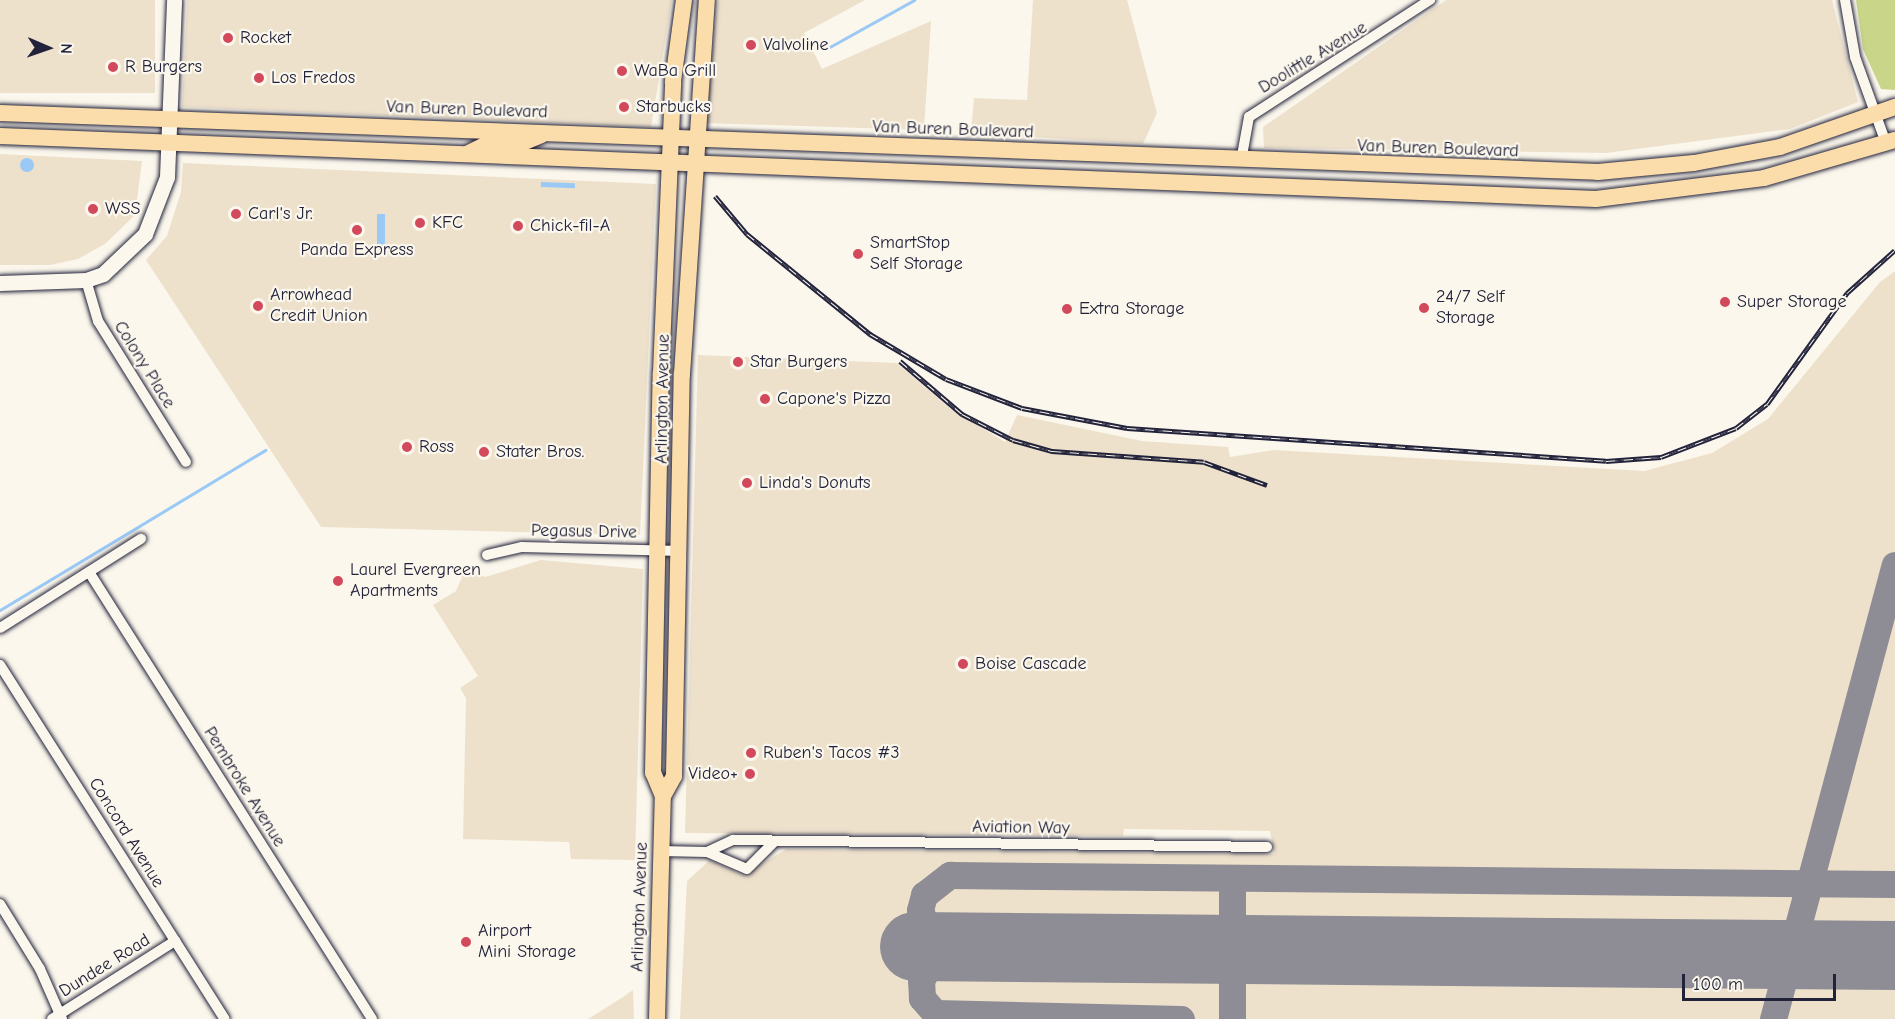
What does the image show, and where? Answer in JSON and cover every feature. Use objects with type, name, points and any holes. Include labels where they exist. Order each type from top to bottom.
[{"type":"main road","points":[[0,283],[86,280],[103,274],[145,234],[163,196],[168,143],[174,0]]},
{"type":"main road","name":"Arlington Avenue","points":[[657,1019],[663,796],[653,773],[657,550],[670,138],[684,0]]},
{"type":"main road","name":"Arlington Avenue","points":[[663,796],[674,776],[693,167],[707,0]]},
{"type":"main road","name":"Van Buren Boulevard","points":[[0,113],[695,138],[1497,171],[1645,169],[1780,147],[1875,116],[1895,107]]},
{"type":"main road","points":[[368,151],[397,141],[453,142],[468,130]]},
{"type":"main road","points":[[467,154],[487,144],[520,144],[544,133]]},
{"type":"main road","points":[[0,136],[467,154],[693,167],[1596,199],[1764,178],[1890,142]]},
{"type":"street","name":"Doolittle Avenue","points":[[1240,161],[1249,117],[1430,0]]},
{"type":"street","points":[[1845,0],[1855,57],[1875,116],[1890,142]]},
{"type":"street","name":"Colony Place","points":[[86,280],[98,321],[186,462]]},
{"type":"street","points":[[0,628],[141,539]]},
{"type":"street","name":"Pegasus Drive","points":[[488,555],[522,547],[681,551]]},
{"type":"street","name":"Pembroke Avenue","points":[[89,572],[372,1019]]},
{"type":"street","name":"Concord Avenue","points":[[0,664],[225,1019]]},
{"type":"street","name":"Aviation Way","points":[[707,852],[734,840],[1267,847]]},
{"type":"street","name":"Aviation Way","points":[[661,851],[707,852],[747,869],[774,842]]},
{"type":"street","points":[[0,904],[40,969],[58,1017]]},
{"type":"street","name":"Dundee Road","points":[[58,1017],[175,941]]},
{"type":"shaded area","points":[[0,0],[155,0],[155,93],[0,93]]},
{"type":"shaded area","points":[[187,0],[672,0],[651,127],[182,107]]},
{"type":"shaded area","points":[[718,0],[865,0],[804,33],[822,69],[931,21],[924,130],[705,123]]},
{"type":"shaded area","points":[[1033,0],[1127,0],[1157,113],[1143,144],[971,133],[974,98],[1027,100]]},
{"type":"shaded area","points":[[1446,0],[1832,0],[1858,102],[1790,129],[1606,153],[1264,148],[1263,127]]},
{"type":"shaded area","points":[[0,154],[142,161],[135,215],[105,244],[78,259],[50,265],[0,265]]},
{"type":"shaded area","points":[[183,163],[656,184],[640,535],[321,527],[146,260],[167,236],[181,192]]},
{"type":"shaded area","points":[[1895,271],[1895,1019],[680,1019],[687,881],[710,860],[742,875],[787,849],[1274,854],[1270,831],[1124,829],[1123,836],[685,833],[698,355],[897,363],[951,409],[1005,442],[1017,415],[1142,441],[1228,447],[1230,457],[1273,450],[1644,471],[1712,453],[1768,419],[1880,282]]},
{"type":"shaded area","points":[[541,560],[643,569],[635,860],[571,859],[569,842],[463,839],[466,698],[460,688],[478,676],[433,605],[456,591],[465,570],[485,577]]},
{"type":"shaded area","points":[[633,990],[634,1019],[588,1019],[623,997]]},
{"type":"green space","points":[[1856,0],[1895,0],[1895,90],[1881,89],[1863,49]]},
{"type":"water","points":[[27,158],[32,160],[34,165],[32,170],[27,172],[22,170],[20,165],[22,160]]},
{"type":"water","points":[[541,182],[575,183],[575,188],[541,187]]},
{"type":"water","points":[[377,214],[385,214],[385,246],[377,246]]},
{"type":"waterway","points":[[826,49],[914,0]]},
{"type":"waterway","points":[[0,610],[265,450]]},
{"type":"taxiway","points":[[1773,1019],[1895,565]]},
{"type":"taxiway","points":[[1181,1019],[935,1013],[922,998],[921,980],[929,966],[953,946],[926,927],[920,910],[924,895],[950,875],[1895,884]]},
{"type":"taxiway","points":[[1232,878],[1232,1019]]},
{"type":"runway","points":[[914,946],[1895,955]]},
{"type":"railway","points":[[715,196],[747,234],[870,334],[946,379],[1022,408],[1127,428],[1606,461],[1661,457],[1736,428],[1767,404],[1847,293],[1895,250]]},
{"type":"railway","points":[[900,361],[962,414],[1013,440],[1052,451],[1204,462],[1267,485]]},
{"type":"place","name":"Rocket","points":[[228,38]]},
{"type":"place","name":"Valvoline","points":[[751,45]]},
{"type":"place","name":"R Burgers","points":[[113,67]]},
{"type":"place","name":"WaBa Grill","points":[[622,71]]},
{"type":"place","name":"Los Fredos","points":[[259,78]]},
{"type":"place","name":"Starbucks","points":[[624,107]]},
{"type":"place","name":"WSS","points":[[93,209]]},
{"type":"place","name":"Carl's Jr.","points":[[236,214]]},
{"type":"place","name":"KFC","points":[[420,223]]},
{"type":"place","name":"Chick-fil-A","points":[[518,226]]},
{"type":"place","name":"Panda Express","points":[[357,230]]},
{"type":"place","name":"SmartStop Self Storage","points":[[858,254]]},
{"type":"place","name":"Super Storage","points":[[1725,302]]},
{"type":"place","name":"Arrowhead Credit Union","points":[[258,306]]},
{"type":"place","name":"24/7 Self Storage","points":[[1424,308]]},
{"type":"place","name":"Extra Storage","points":[[1067,309]]},
{"type":"place","name":"Star Burgers","points":[[738,362]]},
{"type":"place","name":"Capone's Pizza","points":[[765,399]]},
{"type":"place","name":"Ross","points":[[407,447]]},
{"type":"place","name":"Stater Bros.","points":[[484,452]]},
{"type":"place","name":"Linda's Donuts","points":[[747,483]]},
{"type":"place","name":"Laurel Evergreen Apartments","points":[[338,581]]},
{"type":"place","name":"Boise Cascade","points":[[963,664]]},
{"type":"place","name":"Ruben's Tacos #3","points":[[751,753]]},
{"type":"place","name":"Video+","points":[[750,774]]},
{"type":"place","name":"Airport Mini Storage","points":[[466,942]]}]
